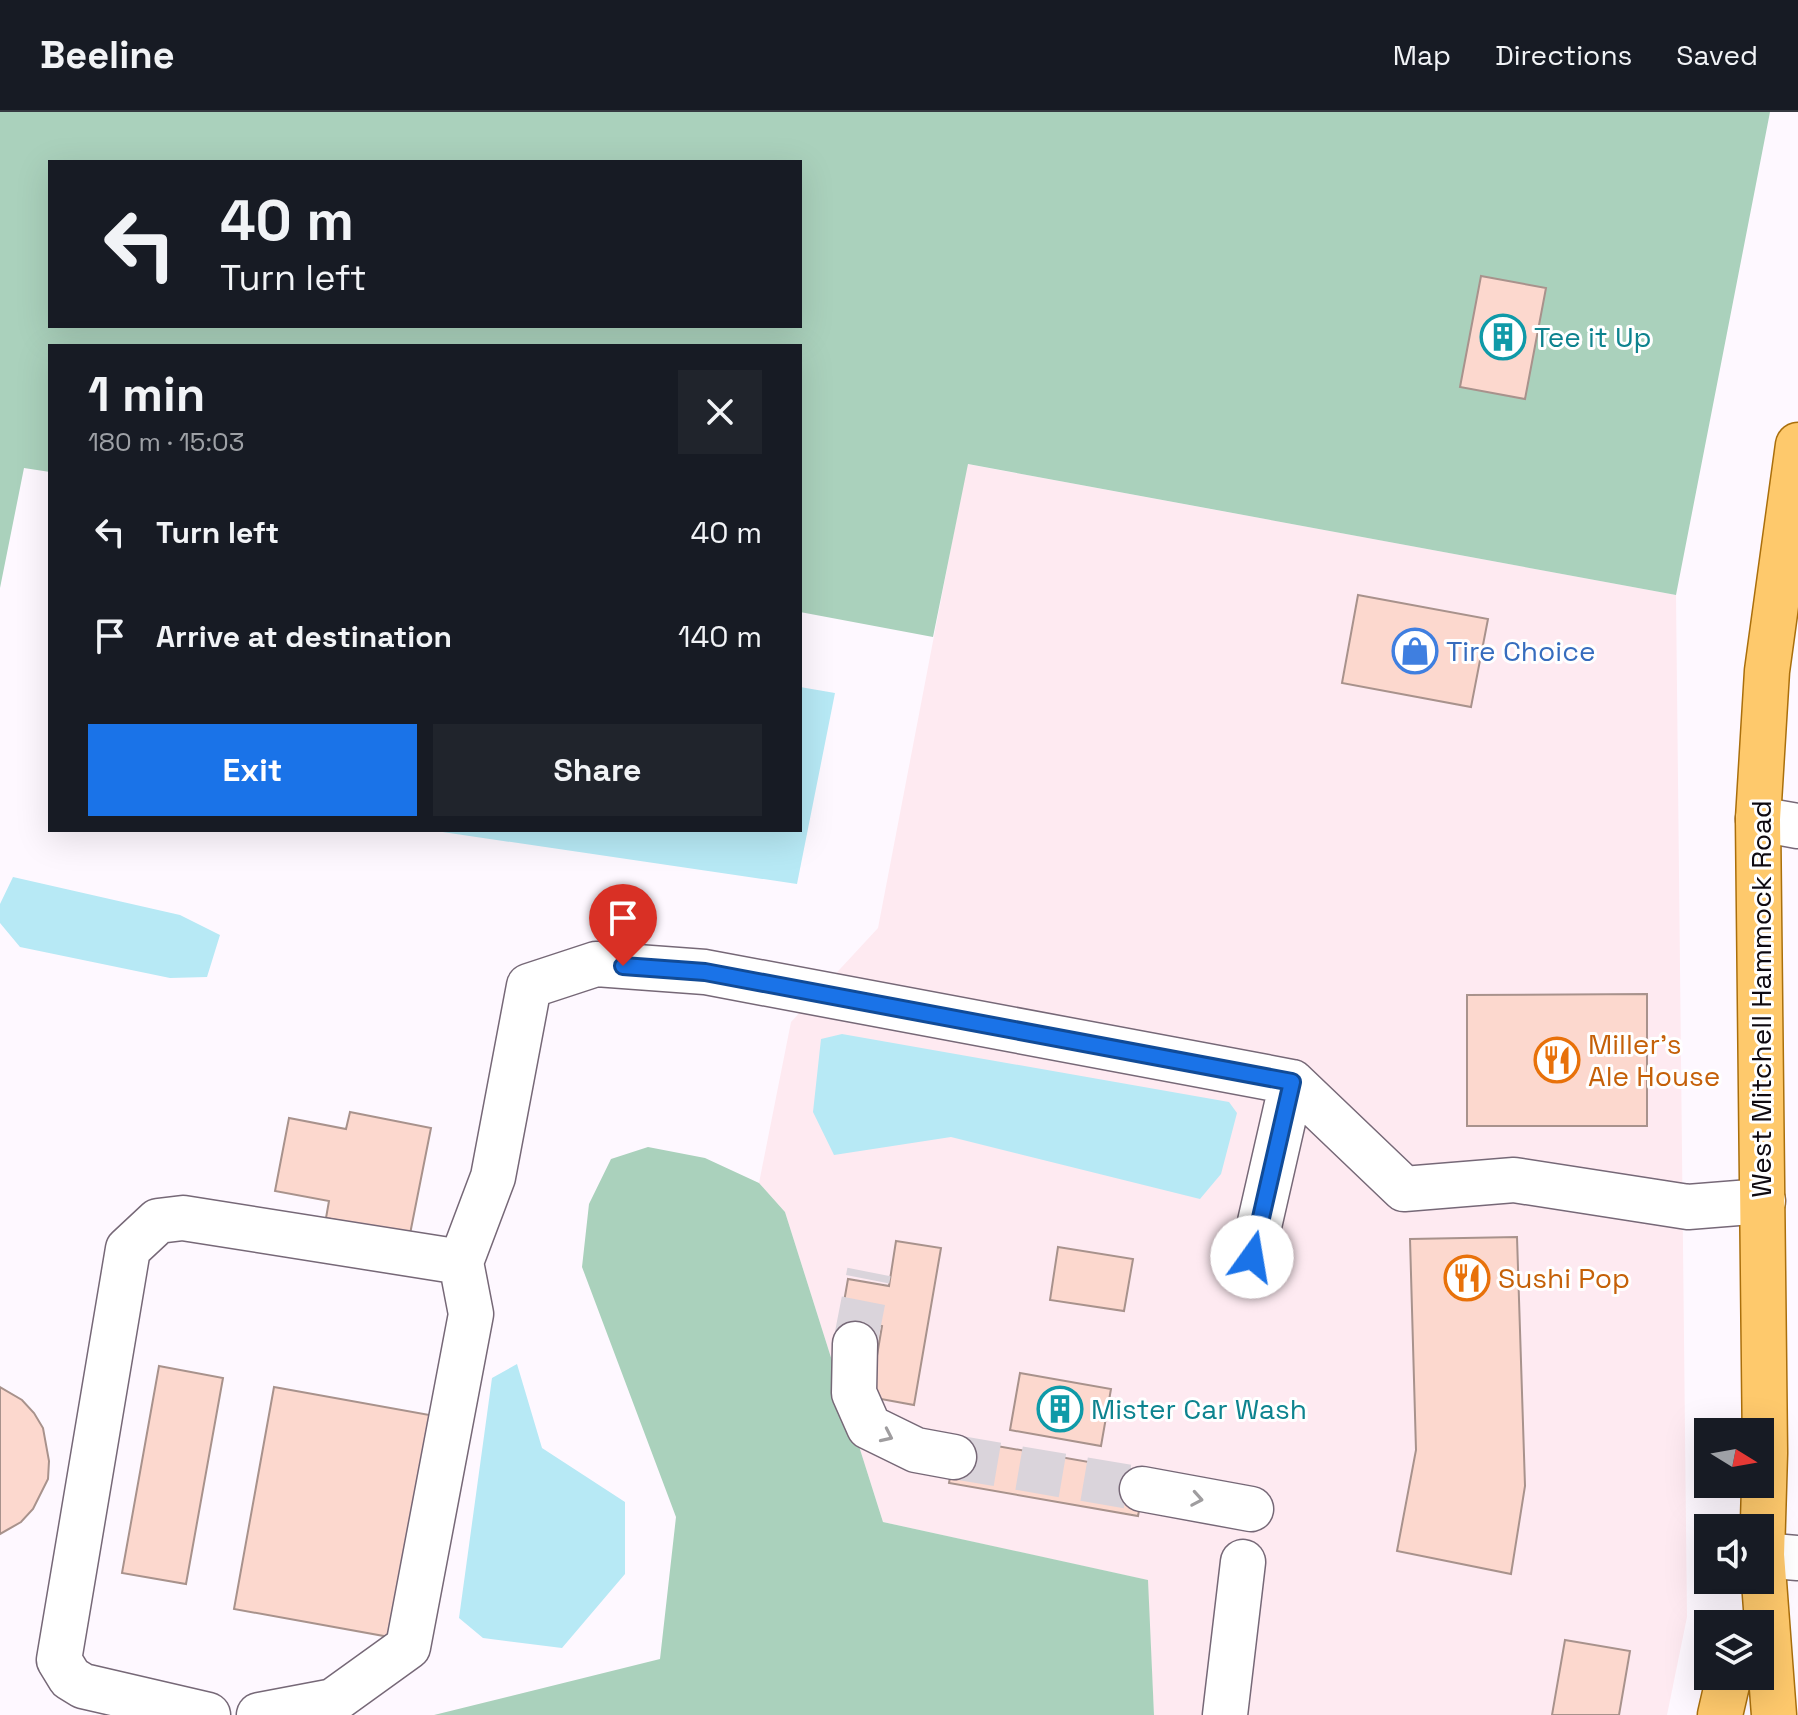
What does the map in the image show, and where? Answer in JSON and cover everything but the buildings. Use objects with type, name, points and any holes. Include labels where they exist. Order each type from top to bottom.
[{"type":"main road","name":"West Mitchell Hammock Road","points":[[1767,1514],[1763,1201],[1778,822],[1767,671],[1798,445]]},
{"type":"main road","name":"West Mitchell Hammock Road","points":[[1770,1594],[1775,1715]]},
{"type":"main road","points":[[1720,1715],[1726,1690]]},
{"type":"lane","points":[[261,1715],[333,1701],[408,1647],[471,1314],[461,1262],[493,1177],[529,986],[596,964],[705,972],[1292,1082],[1404,1189],[1514,1180],[1688,1207],[1763,1201]]},
{"type":"lane","points":[[1252,1257],[1292,1082]]},
{"type":"lane","points":[[208,1715],[83,1686],[70,1678],[59,1660],[128,1249],[158,1221],[183,1218],[461,1262]]},
{"type":"lane","points":[[855,1344],[854,1393],[869,1427],[916,1450],[954,1457]]},
{"type":"lane","points":[[1142,1489],[1251,1509]]},
{"type":"lane","points":[[1225,1715],[1243,1562]]},
{"type":"shaded area","points":[[967,464],[1676,595],[1687,1617],[1667,1715],[1154,1715],[1147,1580],[883,1522],[785,1212],[759,1183],[791,1022],[878,928]]},
{"type":"green space","name":"Tee it Up","points":[[0,112],[1770,112],[1676,595],[968,464],[933,637],[802,612],[802,344],[48,344],[48,472],[24,468],[0,588]]},
{"type":"green space","points":[[648,1147],[705,1158],[759,1183],[785,1212],[883,1522],[1148,1580],[1154,1715],[434,1715],[660,1659],[676,1517],[582,1267],[589,1204],[611,1159]]},
{"type":"water","points":[[802,687],[835,693],[797,884],[443,832],[802,832]]},
{"type":"water","points":[[13,877],[180,915],[220,935],[207,977],[170,978],[20,947],[0,923],[0,904]]},
{"type":"water","points":[[842,1034],[1229,1102],[1237,1113],[1221,1174],[1200,1199],[951,1137],[834,1155],[813,1112],[821,1039]]},
{"type":"water","points":[[517,1364],[542,1448],[625,1502],[625,1574],[562,1648],[483,1638],[459,1618],[492,1378]]},
{"type":"tunnel","points":[[855,1344],[869,1272]]},
{"type":"tunnel","points":[[954,1457],[1142,1489]]},
{"type":"place","name":"Tee it Up","points":[[1503,337]]},
{"type":"place","name":"Tire Choice","points":[[1415,651]]},
{"type":"place","name":"Miller's Ale House","points":[[1557,1060]]},
{"type":"place","name":"Sushi Pop","points":[[1467,1278]]},
{"type":"place","name":"Mister Car Wash","points":[[1060,1409]]},
{"type":"route","points":[[623,966],[705,972],[1292,1082],[1252,1257]]}]
